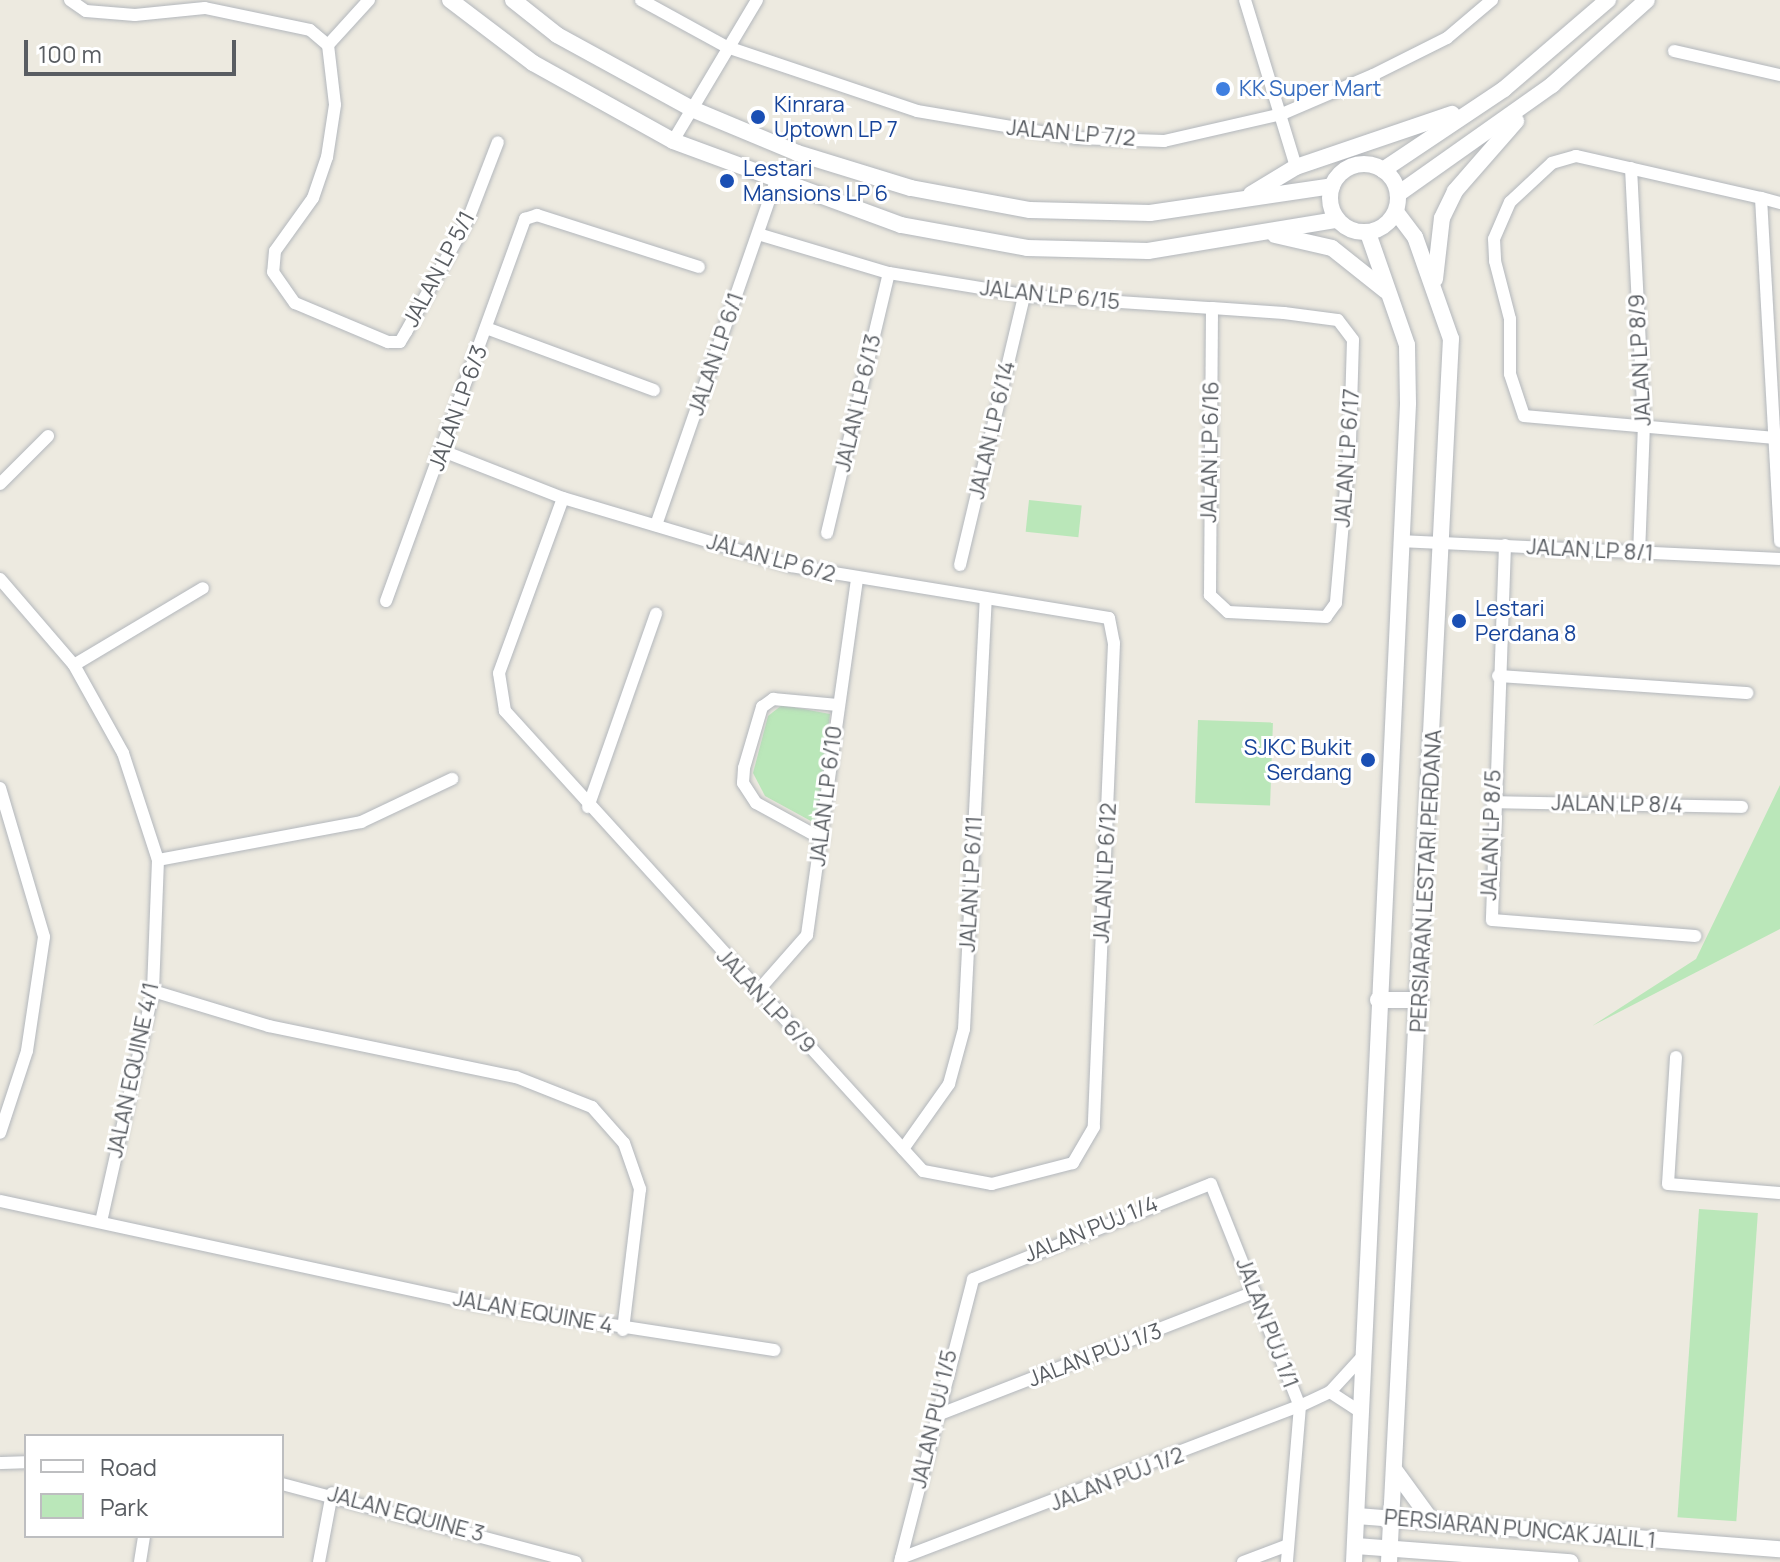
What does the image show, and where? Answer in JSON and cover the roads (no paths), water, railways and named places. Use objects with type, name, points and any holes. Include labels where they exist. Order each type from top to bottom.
[{"type":"main road","points":[[450,0],[533,63],[673,141],[775,183],[901,225],[1027,248],[1148,251],[1336,220],[1368,233],[1396,212],[1398,194],[1383,170]]},
{"type":"main road","points":[[513,0],[557,35],[692,109],[809,157],[988,204],[1150,213],[1247,196],[1332,186],[1354,165],[1383,170],[1560,46],[1608,0]]},
{"type":"main road","points":[[1435,285],[1442,218],[1455,191],[1552,85],[1647,0]]},
{"type":"main road","points":[[1398,194],[1552,85]]},
{"type":"main road","points":[[1247,196],[1296,167],[1466,111]]},
{"type":"main road","points":[[1332,186],[1336,220]]},
{"type":"main road","name":"PERSIARAN LESTARI PERDANA","points":[[1389,1555],[1420,1000],[1451,339],[1435,285],[1396,212]]},
{"type":"main road","points":[[1261,233],[1332,248],[1365,267],[1394,300]]},
{"type":"main road","name":"PERSIARAN LESTARI PERDANA","points":[[1355,1554],[1407,345],[1394,300],[1368,233]]},
{"type":"main road","points":[[1378,1000],[1420,1000]]},
{"type":"main road","points":[[1395,1470],[1431,1520]]},
{"type":"main road","name":"PERSIARAN PUNCAK JALIL 1","points":[[1357,1516],[1780,1549]]},
{"type":"main road","points":[[1419,1562],[1443,1551]]},
{"type":"main road","name":"PERSIARAN PUNCAK JALIL 1","points":[[1355,1554],[1443,1551],[1570,1562]]},
{"type":"street","points":[[70,0],[86,11],[135,15],[205,4],[310,30],[328,45],[369,0]]},
{"type":"street","name":"JALAN LP 7/2","points":[[641,0],[727,47],[917,111],[1076,138],[1164,141],[1282,114],[1447,38],[1492,0]]},
{"type":"street","points":[[673,141],[757,0]]},
{"type":"street","points":[[1245,0],[1296,167]]},
{"type":"street","name":"JALAN LP 5/1","points":[[328,45],[335,105],[327,157],[313,198],[275,251],[273,272],[295,303],[400,342],[469,217],[498,142]]},
{"type":"street","points":[[1674,51],[1780,75]]},
{"type":"street","points":[[1775,438],[1521,414],[1494,239],[1510,202],[1534,178],[1576,156],[1780,203]]},
{"type":"street","name":"JALAN LP 8/9","points":[[1631,168],[1644,424],[1639,552]]},
{"type":"street","name":"JALAN LP 6/1","points":[[656,525],[775,183]]},
{"type":"street","points":[[1761,198],[1780,541]]},
{"type":"street","name":"JALAN LP 6/3","points":[[386,601],[529,216],[699,267]]},
{"type":"street","name":"JALAN LP 6/15","points":[[758,234],[889,273],[1024,296],[1330,318],[1345,325]]},
{"type":"street","name":"JALAN LP 6/13","points":[[827,533],[889,273]]},
{"type":"street","name":"JALAN LP 6/14","points":[[960,565],[1024,296]]},
{"type":"street","name":"JALAN LP 6/16","points":[[1212,308],[1210,595],[1228,612],[1315,619],[1333,611],[1338,593]]},
{"type":"street","name":"JALAN LP 6/17","points":[[1338,593],[1353,370],[1345,325]]},
{"type":"street","points":[[486,328],[654,390]]},
{"type":"street","points":[[0,484],[48,436]]},
{"type":"street","name":"JALAN LP 6/2","points":[[443,451],[563,498],[857,580],[986,602],[1109,618]]},
{"type":"street","name":"JALAN LP 6/9","points":[[563,498],[499,673],[505,711],[588,807],[923,1171],[944,1179],[992,1184],[1073,1163],[1094,1127]]},
{"type":"street","name":"JALAN LP 8/1","points":[[1400,541],[1780,559]]},
{"type":"street","name":"JALAN LP 8/5","points":[[1505,545],[1492,802],[1492,920],[1695,936]]},
{"type":"street","name":"JALAN EQUINE 4/1","points":[[0,579],[74,665],[123,753],[158,860],[153,991],[101,1221]]},
{"type":"street","name":"JALAN LP 6/10","points":[[757,992],[803,949],[822,839],[857,580]]},
{"type":"street","points":[[74,665],[203,588]]},
{"type":"street","name":"JALAN LP 6/11","points":[[903,1149],[949,1084],[964,1029],[986,602]]},
{"type":"street","points":[[588,807],[656,614]]},
{"type":"street","name":"JALAN LP 6/12","points":[[1094,1127],[1114,643],[1109,618]]},
{"type":"street","points":[[1498,676],[1747,693]]},
{"type":"street","points":[[822,839],[756,803],[743,783],[744,768],[762,707],[773,699],[838,705]]},
{"type":"street","points":[[158,860],[361,822],[452,779]]},
{"type":"street","points":[[0,788],[44,937],[27,1051],[0,1133]]},
{"type":"street","name":"JALAN LP 8/4","points":[[1492,802],[1742,807]]},
{"type":"street","name":"JALAN EQUINE 4","points":[[0,1201],[623,1330],[640,1189],[624,1143],[592,1107],[516,1077],[269,1026],[153,991]]},
{"type":"street","points":[[1676,1057],[1668,1184],[1780,1193]]},
{"type":"street","name":"JALAN PUJ 1/4","points":[[973,1279],[1211,1184]]},
{"type":"street","name":"JALAN PUJ 1/1","points":[[1211,1184],[1300,1406],[1287,1562]]},
{"type":"street","name":"JALAN PUJ 1/5","points":[[901,1560],[935,1416],[973,1279]]},
{"type":"street","name":"JALAN PUJ 1/3","points":[[935,1416],[1255,1292]]},
{"type":"street","points":[[623,1330],[774,1350]]},
{"type":"street","name":"JALAN PUJ 1/2","points":[[901,1560],[1300,1406],[1330,1392],[1363,1356]]},
{"type":"street","points":[[1330,1392],[1361,1412]]},
{"type":"street","points":[[0,1463],[24,1462]]},
{"type":"street","name":"JALAN EQUINE 3","points":[[284,1484],[332,1493],[543,1557],[576,1562]]},
{"type":"street","points":[[319,1562],[332,1493]]},
{"type":"street","points":[[140,1562],[144,1538]]},
{"type":"street","points":[[1243,1562],[1288,1545]]},
{"type":"place","name":"KK Super Mart","points":[[1223,89]]},
{"type":"place","name":"Kinrara Uptown LP 7","points":[[758,117]]},
{"type":"place","name":"Lestari Mansions LP 6","points":[[727,181]]},
{"type":"place","name":"Lestari Perdana 8","points":[[1459,621]]},
{"type":"place","name":"SJKC Bukit Serdang","points":[[1368,760]]}]
